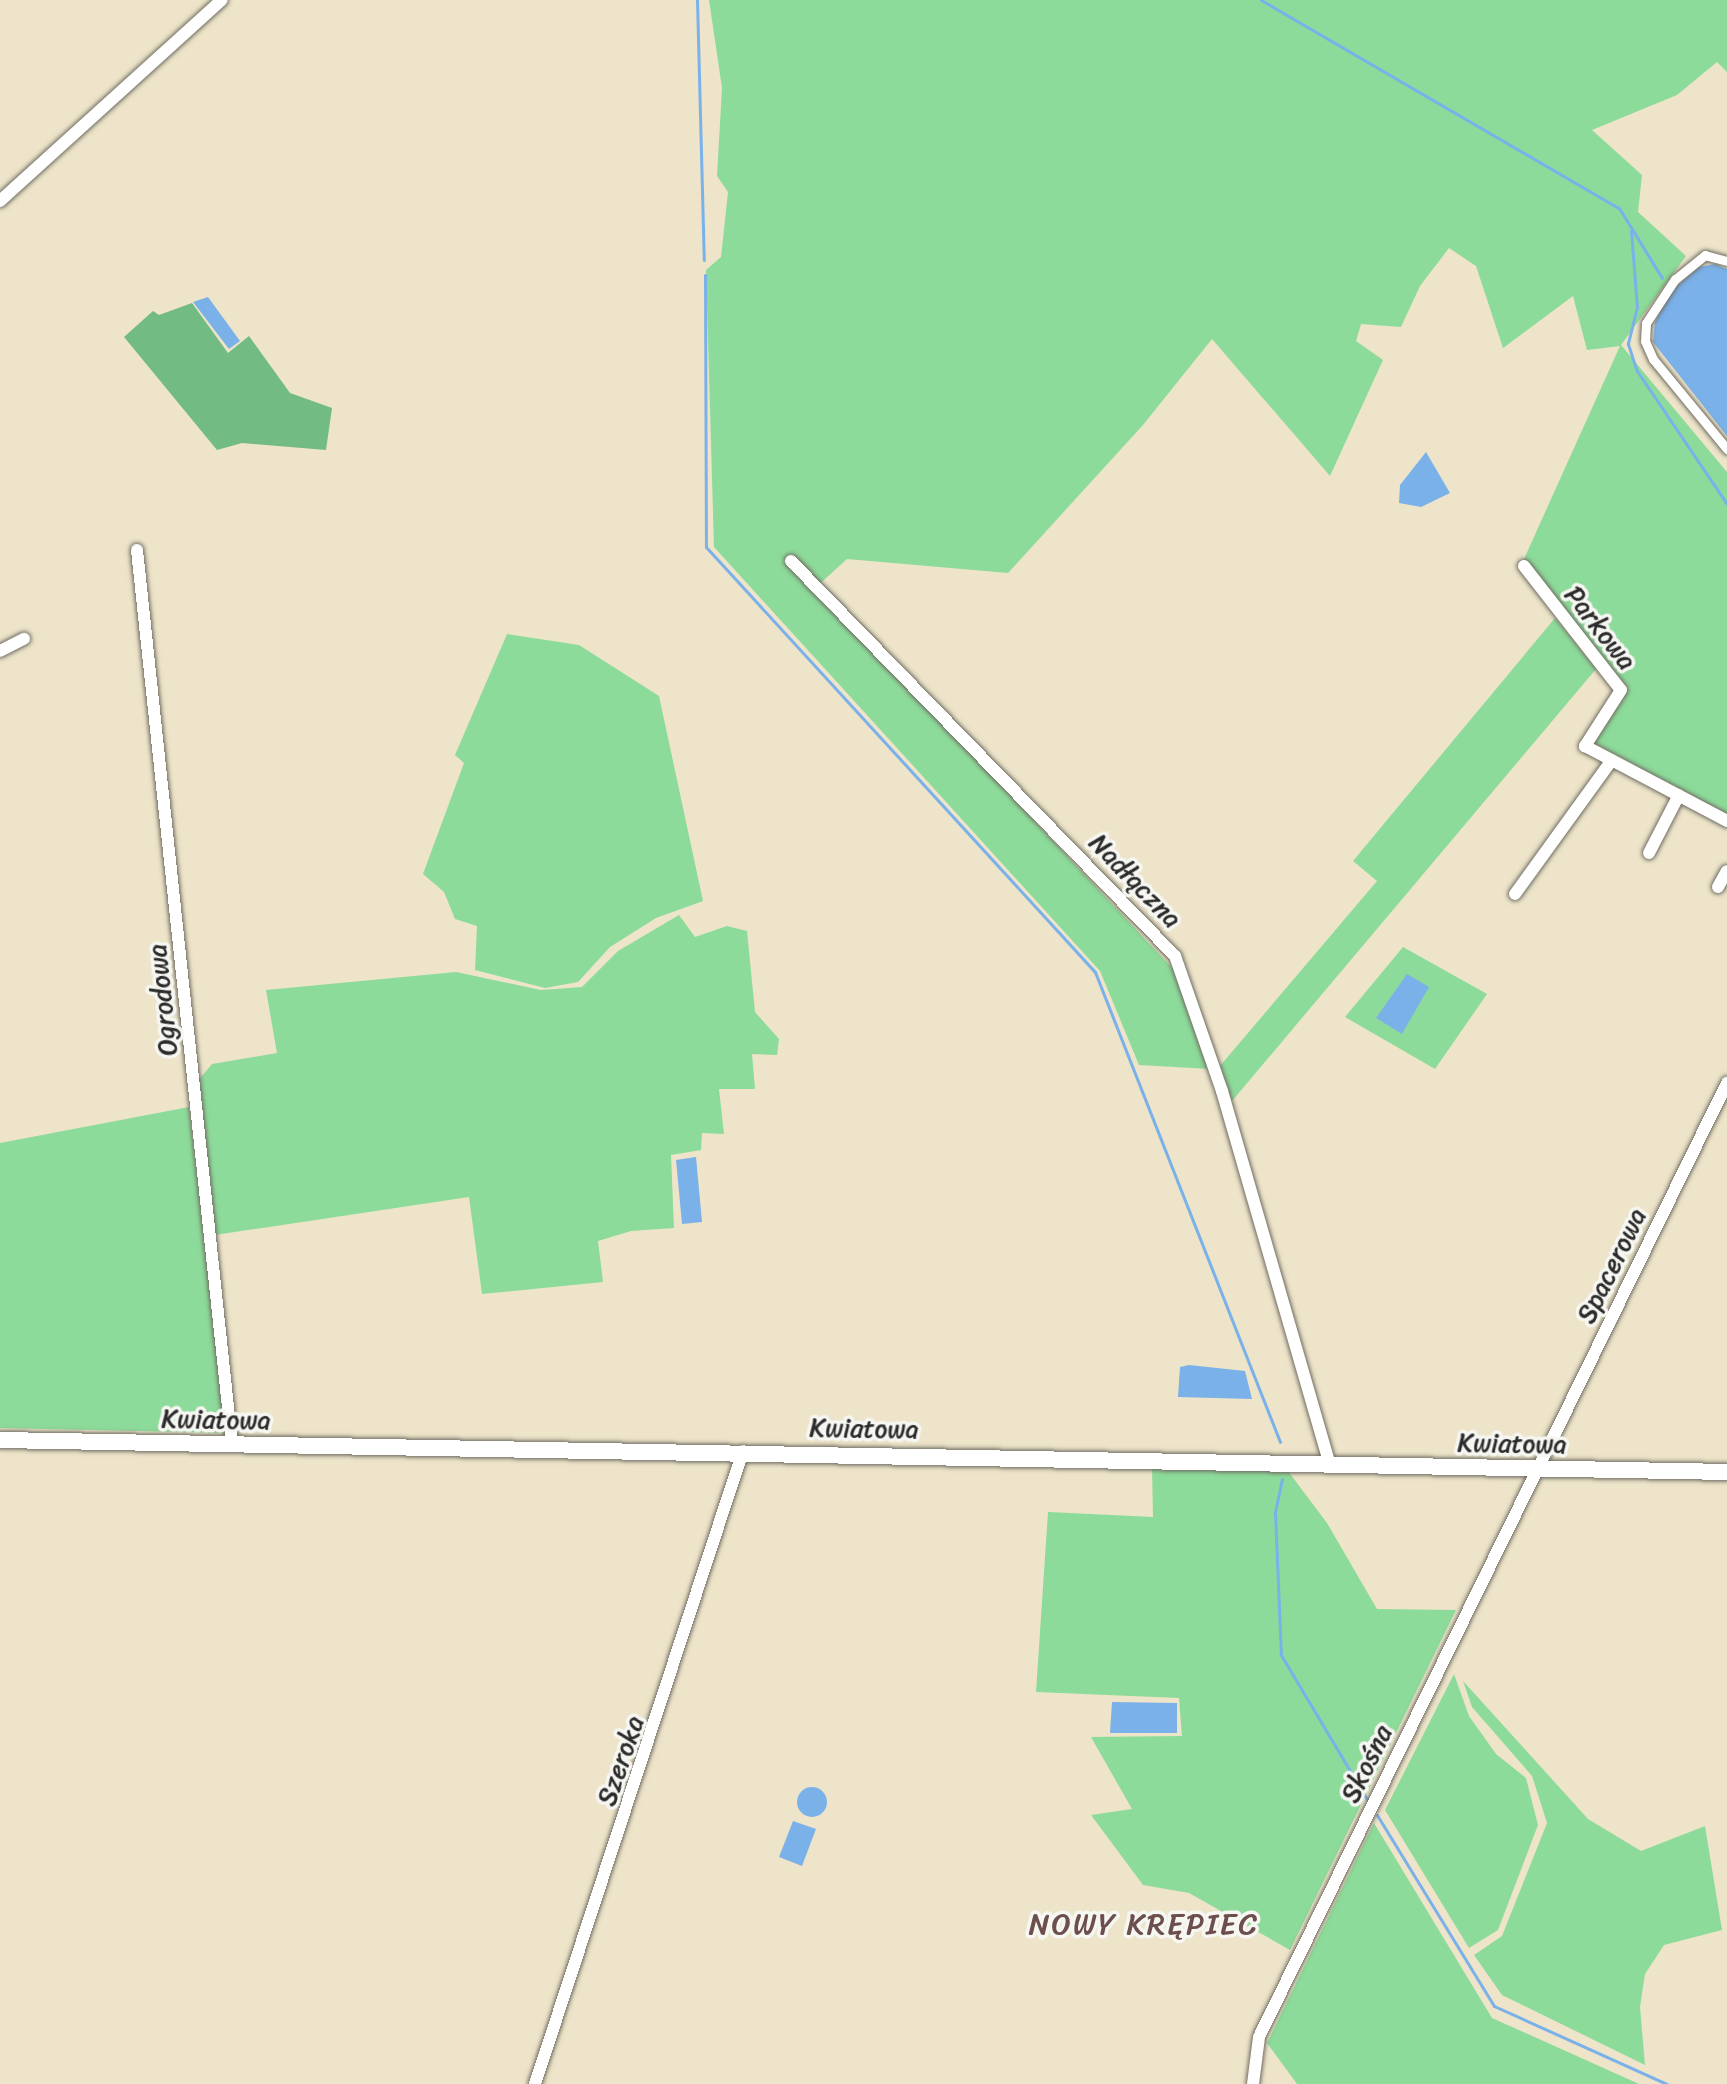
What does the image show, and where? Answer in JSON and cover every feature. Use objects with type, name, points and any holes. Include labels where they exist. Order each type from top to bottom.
[{"type":"street","points":[[0,201],[222,0]]},
{"type":"street","points":[[1727,261],[1705,255],[1668,286],[1646,323],[1645,341],[1653,359],[1727,449]]},
{"type":"street","name":"Ogrodowa","points":[[137,550],[232,1445]]},
{"type":"street","name":"Nadłączna","points":[[791,561],[1175,956],[1222,1091],[1330,1464]]},
{"type":"street","name":"Parkowa","points":[[1524,566],[1621,690],[1585,746],[1727,821]]},
{"type":"street","points":[[0,651],[24,639]]},
{"type":"street","points":[[1515,894],[1612,760]]},
{"type":"street","points":[[1649,853],[1679,795]]},
{"type":"street","points":[[1718,887],[1727,871]]},
{"type":"street","name":"Spacerowa","points":[[1535,1468],[1727,1083]]},
{"type":"street","name":"Kwiatowa","points":[[0,1440],[743,1451],[1727,1472]]},
{"type":"street","name":"Szeroka","points":[[535,2084],[743,1451]]},
{"type":"street","name":"Skośna","points":[[1253,2084],[1259,2037],[1516,1518],[1535,1468]]},
{"type":"green space","points":[[709,0],[1727,0],[1727,72],[1717,62],[1677,95],[1592,130],[1642,175],[1638,212],[1686,256],[1621,345],[1727,472],[1727,814],[1592,742],[1628,688],[1524,559],[1620,346],[1587,350],[1573,296],[1503,348],[1476,266],[1449,248],[1420,286],[1401,327],[1361,324],[1356,341],[1383,360],[1330,476],[1212,339],[1143,425],[1008,573],[847,559],[815,588],[1176,972],[1210,1069],[1139,1065],[1100,971],[714,547],[706,270],[721,257],[728,192],[717,176],[722,88]]},
{"type":"green space","points":[[192,303],[228,353],[249,336],[290,393],[332,408],[326,450],[242,443],[217,450],[124,337],[153,311],[159,315]]},
{"type":"green space","points":[[1555,618],[1596,669],[1232,1101],[1220,1066],[1377,881],[1353,861]]},
{"type":"green space","points":[[507,634],[579,645],[659,696],[703,901],[656,918],[610,947],[578,982],[545,988],[475,970],[477,926],[455,919],[444,892],[423,874],[464,763],[455,755]]},
{"type":"green space","points":[[679,915],[695,937],[727,926],[747,931],[755,1012],[779,1039],[777,1055],[752,1054],[755,1089],[719,1089],[724,1134],[702,1133],[701,1150],[671,1155],[674,1228],[631,1231],[598,1241],[603,1282],[482,1294],[469,1197],[215,1235],[197,1082],[212,1064],[277,1053],[266,990],[456,972],[541,990],[582,987],[618,951]]},
{"type":"green space","points":[[1403,947],[1487,994],[1435,1069],[1345,1017]]},
{"type":"green space","points":[[189,1107],[228,1433],[0,1428],[0,1143]]},
{"type":"green space","points":[[1152,1467],[1288,1471],[1327,1523],[1377,1609],[1456,1610],[1290,1950],[1189,1893],[1143,1885],[1091,1815],[1132,1809],[1091,1737],[1182,1736],[1179,1698],[1036,1692],[1048,1512],[1153,1517]]},
{"type":"green space","points":[[1454,1674],[1469,1716],[1496,1754],[1526,1778],[1538,1825],[1498,1930],[1469,1948],[1385,1810]]},
{"type":"green space","points":[[1463,1681],[1588,1819],[1641,1851],[1705,1826],[1722,1930],[1664,1945],[1645,1974],[1640,2007],[1645,2065],[1502,1995],[1474,1955],[1502,1936],[1547,1823],[1532,1776],[1472,1707]]},
{"type":"green space","points":[[1374,1823],[1492,2018],[1639,2084],[1297,2084],[1267,2043]]},
{"type":"water","points":[[1715,264],[1727,269],[1727,436],[1653,342],[1655,322],[1671,291],[1699,267]]},
{"type":"water","points":[[208,297],[240,341],[229,349],[193,302]]},
{"type":"water","points":[[1426,452],[1450,493],[1421,507],[1399,503],[1400,485]]},
{"type":"water","points":[[1407,974],[1429,987],[1402,1034],[1376,1018]]},
{"type":"water","points":[[696,1157],[702,1222],[682,1224],[676,1160]]},
{"type":"water","points":[[1189,1365],[1245,1371],[1252,1399],[1178,1397],[1180,1367]]},
{"type":"water","points":[[1112,1702],[1177,1703],[1177,1733],[1110,1733]]},
{"type":"water","points":[[812,1787],[818,1788],[826,1796],[826,1808],[818,1816],[812,1817],[806,1816],[798,1808],[797,1802],[798,1796],[806,1788]]},
{"type":"water","points":[[793,1821],[816,1829],[802,1866],[779,1857]]},
{"type":"waterway","points":[[697,0],[704,260]]},
{"type":"waterway","points":[[1261,0],[1619,208],[1662,278]]},
{"type":"waterway","points":[[1631,231],[1637,307],[1628,344],[1637,371],[1727,504]]},
{"type":"waterway","points":[[705,275],[706,547],[1095,972],[1280,1442]]},
{"type":"waterway","points":[[1282,1479],[1275,1513],[1281,1655],[1367,1799]]},
{"type":"waterway","points":[[1377,1815],[1494,2006],[1667,2084]]},
{"type":"district","name":"NOWY KRĘPIEC","points":[[1144,1924]]}]
